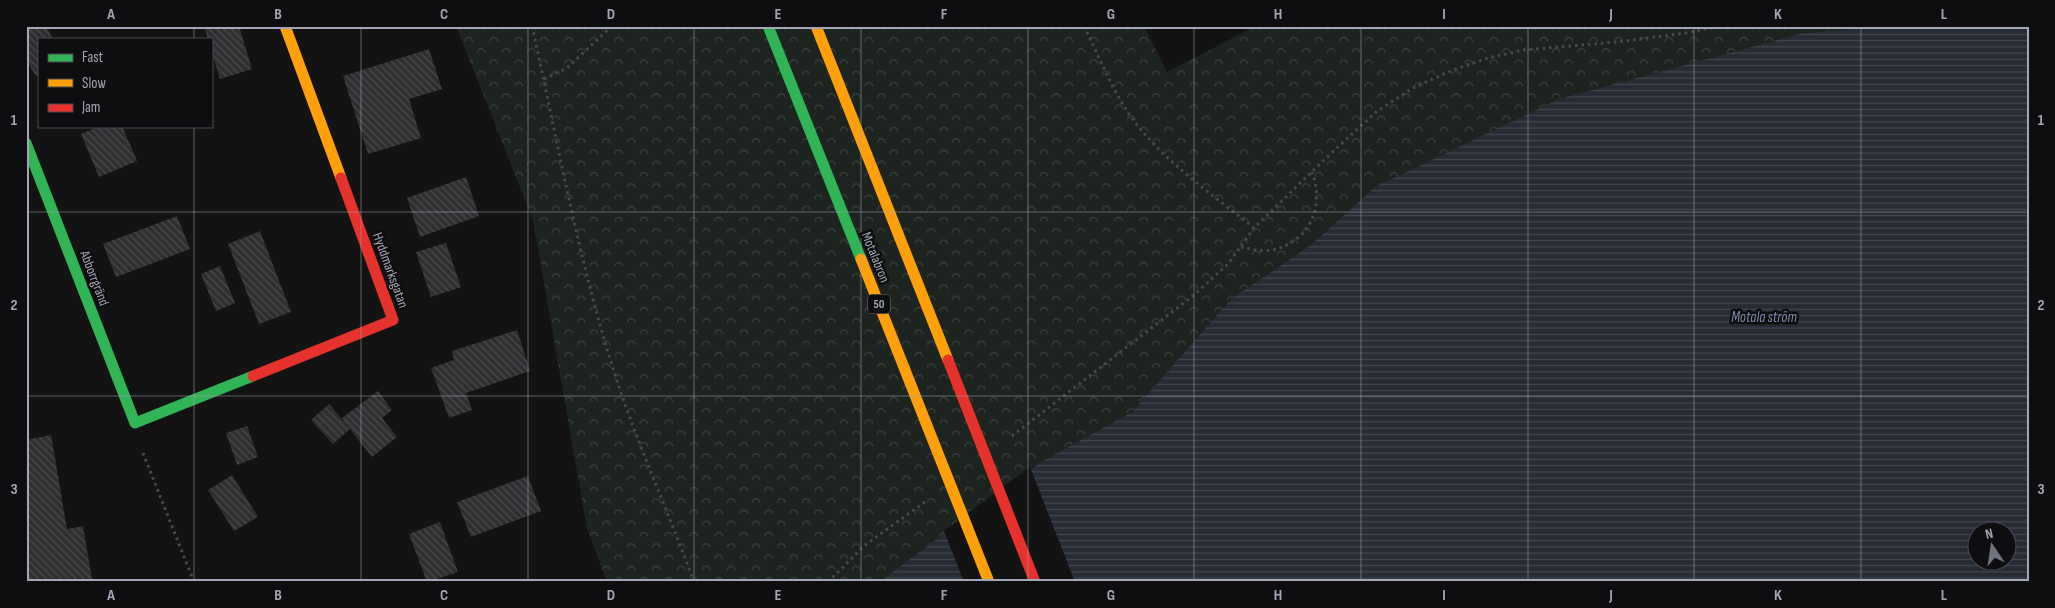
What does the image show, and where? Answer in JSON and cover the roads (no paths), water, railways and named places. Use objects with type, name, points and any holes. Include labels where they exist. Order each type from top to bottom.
[{"type":"main road","name":"Hyddmarksgatan","points":[[135,424],[393,320],[285,26]]},
{"type":"main road","name":"Motalabron","points":[[768,26],[989,582]]},
{"type":"main road","name":"Motalabron","points":[[816,26],[1035,582]]},
{"type":"main road","name":"Abborrgränd","points":[[26,143],[135,424]]},
{"type":"water","name":"Motala ström","points":[[1891,26],[2029,26],[2029,582],[879,582],[1041,462],[1132,412],[1231,299],[1311,245],[1375,187],[1559,99],[1803,33]]}]
